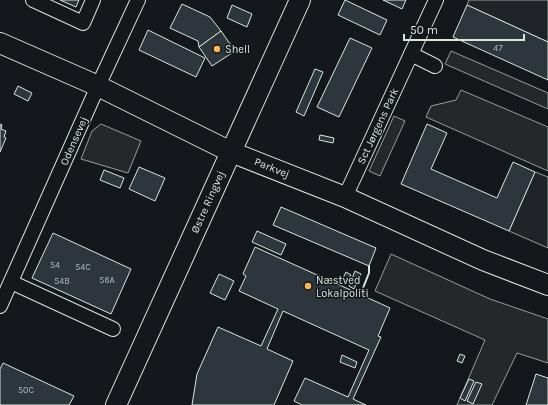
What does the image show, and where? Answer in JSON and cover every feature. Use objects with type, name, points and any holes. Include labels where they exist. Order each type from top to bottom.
[{"type":"street","points":[[33,0],[83,23],[94,0]]},
{"type":"street","name":"Odensevej","points":[[0,306],[138,0]]},
{"type":"street","name":"Østre Ringvej","points":[[116,405],[300,0]]},
{"type":"street","name":"Sct Jørgens Park","points":[[345,197],[436,0]]},
{"type":"street","name":"Parkvej","points":[[0,43],[98,86],[231,152],[345,197],[483,260],[548,285]]},
{"type":"street","points":[[411,54],[435,66]]},
{"type":"street","points":[[11,282],[113,330]]},
{"type":"shaded area","points":[[469,0],[548,0],[548,42],[467,5]]},
{"type":"shaded area","points":[[451,51],[548,93],[548,109],[445,64]]},
{"type":"shaded area","points":[[461,90],[548,127],[548,171],[426,117],[431,106],[456,100]]},
{"type":"shaded area","points":[[394,116],[405,121],[380,176],[369,171]]},
{"type":"shaded area","points":[[101,124],[141,141],[128,173],[81,159],[92,131]]},
{"type":"shaded area","points":[[535,172],[548,177],[548,248],[509,231]]},
{"type":"shaded area","points":[[391,254],[490,299],[548,319],[548,363],[517,353],[492,405],[457,405],[485,340],[375,291]]},
{"type":"building","points":[[60,0],[79,0],[76,7]]},
{"type":"building","points":[[345,0],[387,20],[380,35],[338,15]]},
{"type":"building","points":[[383,0],[406,0],[402,9]]},
{"type":"building","points":[[182,4],[210,17],[221,31],[199,47],[198,41],[170,28]]},
{"type":"building","points":[[232,5],[252,14],[247,27],[227,18]]},
{"type":"building","points":[[467,5],[548,42],[548,80],[453,37]]},
{"type":"building","points":[[148,30],[205,58],[196,77],[139,50]]},
{"type":"building","name":"Shell","points":[[221,31],[235,51],[212,66],[199,47]]},
{"type":"building","points":[[350,38],[372,48],[339,117],[317,107]]},
{"type":"building","points":[[315,69],[323,72],[304,116],[296,112]]},
{"type":"building","points":[[18,86],[32,93],[28,101],[14,94]]},
{"type":"building","points":[[0,124],[2,125],[1,129],[6,131],[4,137],[6,138],[0,152]]},
{"type":"building","points":[[427,124],[447,133],[431,169],[497,198],[513,162],[535,172],[509,231],[401,184]]},
{"type":"building","points":[[320,135],[334,138],[333,143],[319,140]]},
{"type":"building","points":[[139,167],[165,178],[155,201],[129,189]]},
{"type":"building","points":[[104,170],[124,178],[120,188],[100,180]]},
{"type":"building","points":[[281,207],[376,248],[369,266],[273,225]]},
{"type":"building","points":[[257,231],[286,244],[281,255],[252,242]]},
{"type":"building","points":[[53,233],[131,269],[111,314],[32,278]]},
{"type":"building","points":[[255,247],[355,292],[361,289],[364,291],[366,297],[390,308],[378,336],[381,337],[353,399],[366,405],[302,405],[294,401],[305,378],[348,397],[369,350],[283,311],[267,349],[293,361],[274,405],[192,405],[197,374],[218,327],[261,346],[278,309],[239,291],[246,276],[243,274]]},
{"type":"building","points":[[355,271],[361,274],[354,289],[349,286]]},
{"type":"building","points":[[346,272],[351,275],[346,284],[341,282]]},
{"type":"building","points":[[219,274],[234,281],[225,300],[210,293]]},
{"type":"building","points":[[460,354],[465,356],[462,363],[457,361]]},
{"type":"building","points":[[342,355],[357,362],[355,368],[340,362]]},
{"type":"building","points":[[3,363],[74,396],[69,405],[0,405],[0,369]]},
{"type":"building","points":[[536,374],[548,378],[548,405],[526,405]]},
{"type":"building","points":[[469,379],[474,381],[465,401],[460,398]]},
{"type":"building","points":[[476,382],[482,384],[473,404],[467,401]]},
{"type":"wall","points":[[363,288],[369,273],[369,266]]},
{"type":"place","name":"Shell","points":[[217,49]]},
{"type":"place","name":"Næstved Lokalpoliti","points":[[308,286]]}]
